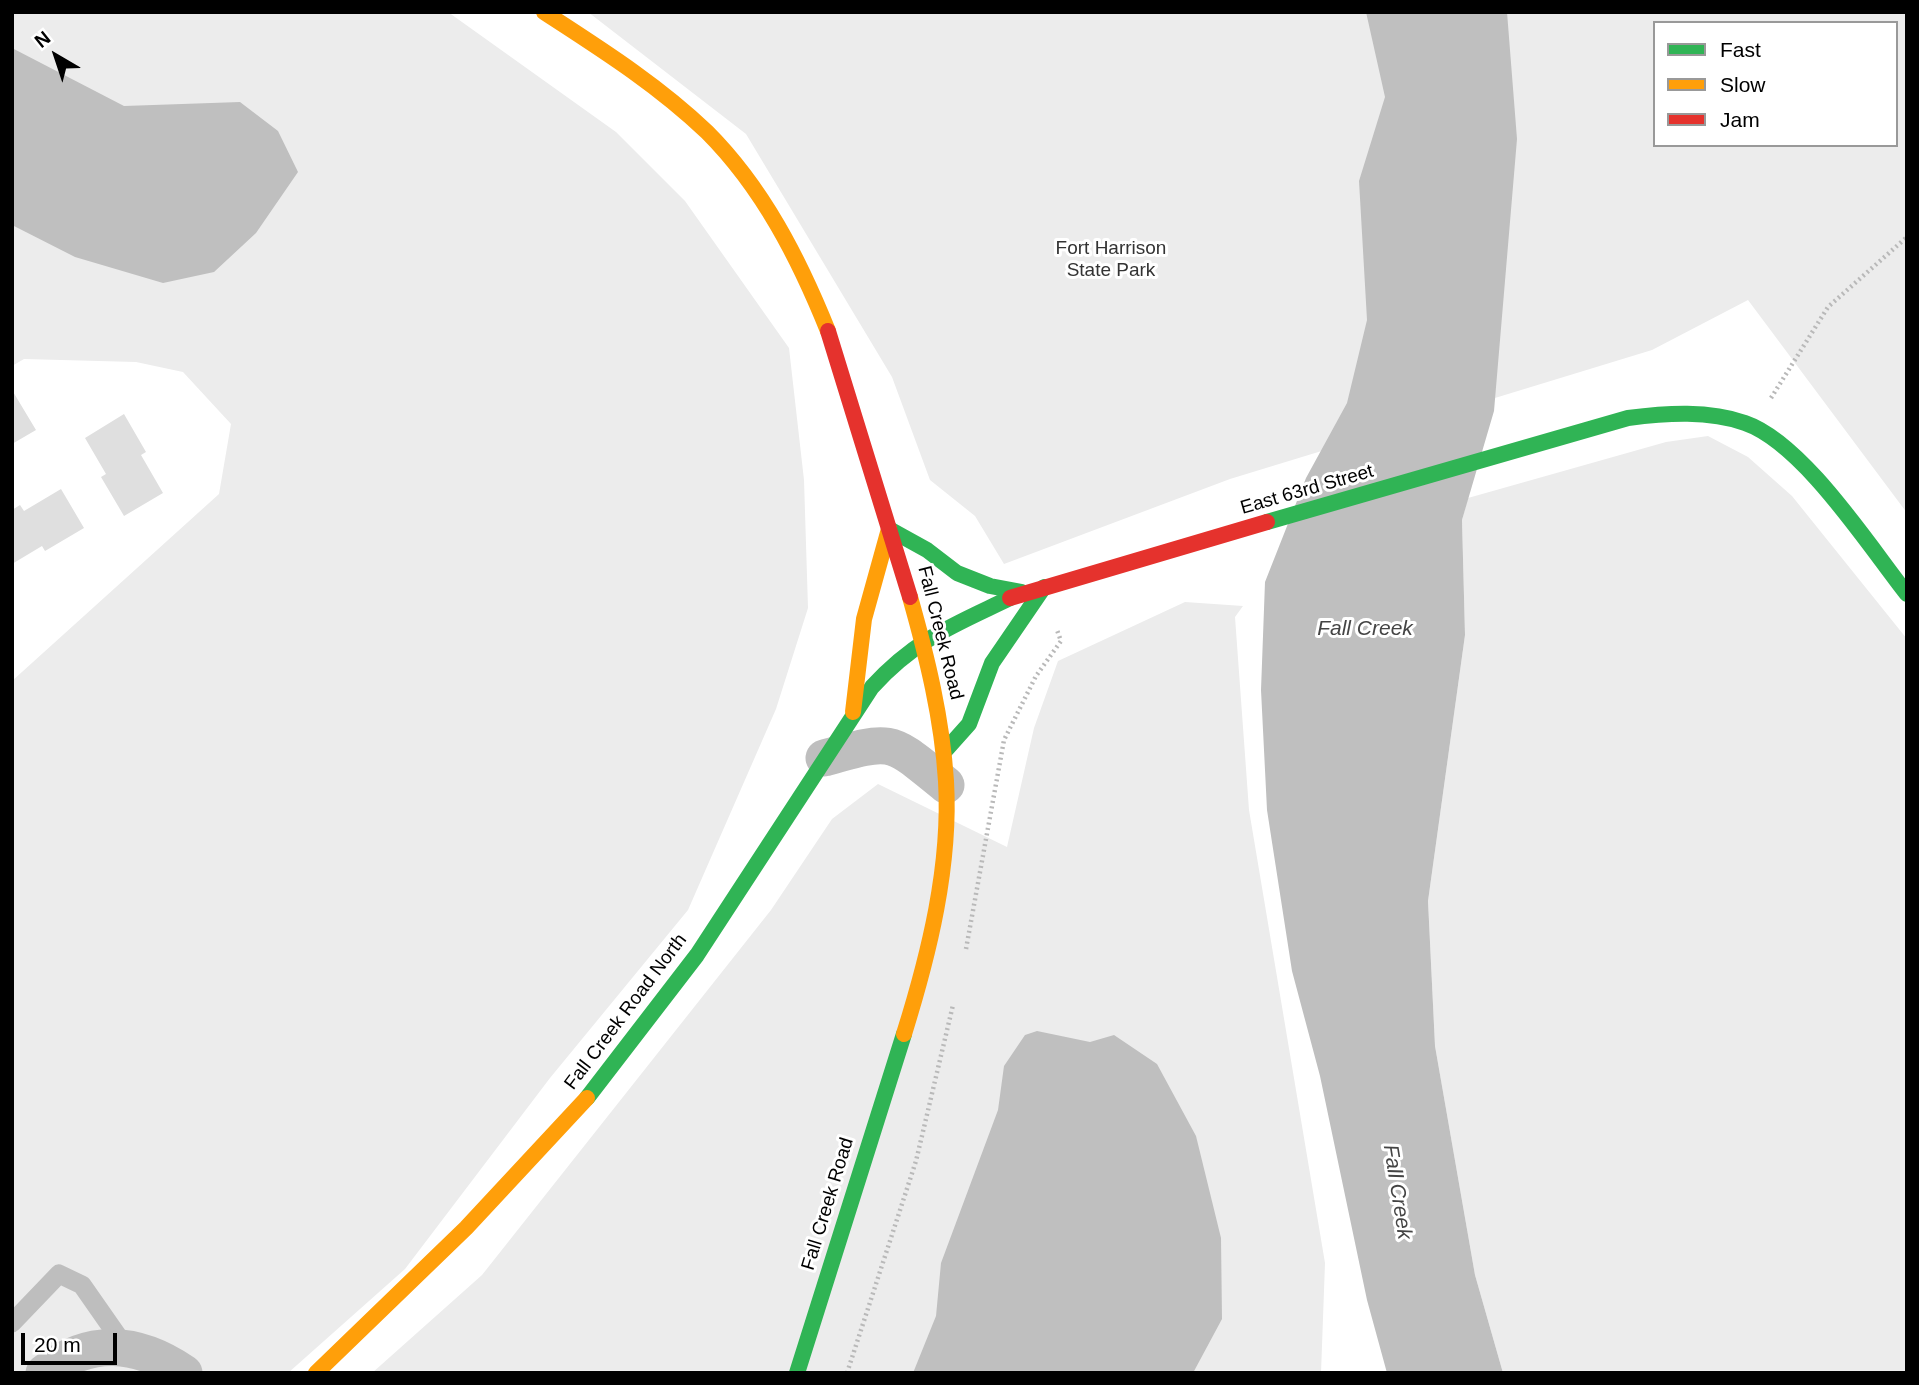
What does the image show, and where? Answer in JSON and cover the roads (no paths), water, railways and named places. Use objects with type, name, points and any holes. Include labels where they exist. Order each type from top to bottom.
[{"type":"street","name":"Fall Creek Road","points":[[544,12],[637,73],[678,105],[728,155],[770,211],[821,307],[862,430],[923,640],[945,769],[938,880],[918,988],[797,1373]]},
{"type":"street","name":"East 63rd Street","points":[[923,640],[1022,592],[1629,418],[1660,413],[1711,416],[1758,428],[1805,470],[1907,594]]},
{"type":"street","points":[[853,712],[857,660],[876,564],[889,529],[927,550],[957,573],[990,586],[1022,592]]},
{"type":"street","points":[[824,758],[868,744],[891,745],[945,769],[969,724],[992,663],[1044,587]]},
{"type":"street","name":"Fall Creek Road North","points":[[316,1373],[466,1228],[593,1092],[696,955],[853,712],[896,661],[923,640]]},
{"type":"street","points":[[44,1373],[91,1348],[126,1348],[168,1362],[184,1373]]},
{"type":"lane","points":[[12,1323],[59,1274],[82,1285],[126,1348]]},
{"type":"water","name":"Fall Creek","points":[[1366,12],[1507,12],[1517,139],[1494,411],[1462,520],[1465,635],[1428,901],[1435,1046],[1475,1275],[1503,1373],[1387,1373],[1367,1300],[1320,1076],[1292,971],[1267,810],[1261,690],[1265,582],[1306,478],[1347,403],[1367,320],[1359,181],[1385,97]]},
{"type":"water","points":[[12,48],[124,106],[240,102],[278,131],[298,172],[256,233],[214,272],[163,283],[75,257],[12,225]]},
{"type":"water","points":[[1037,1031],[1090,1042],[1114,1035],[1157,1064],[1196,1136],[1221,1238],[1222,1319],[1193,1373],[913,1373],[936,1316],[941,1263],[998,1110],[1004,1066],[1025,1035]]},
{"type":"park label","name":"Fort Harrison State Park","points":[[1111,260]]}]
